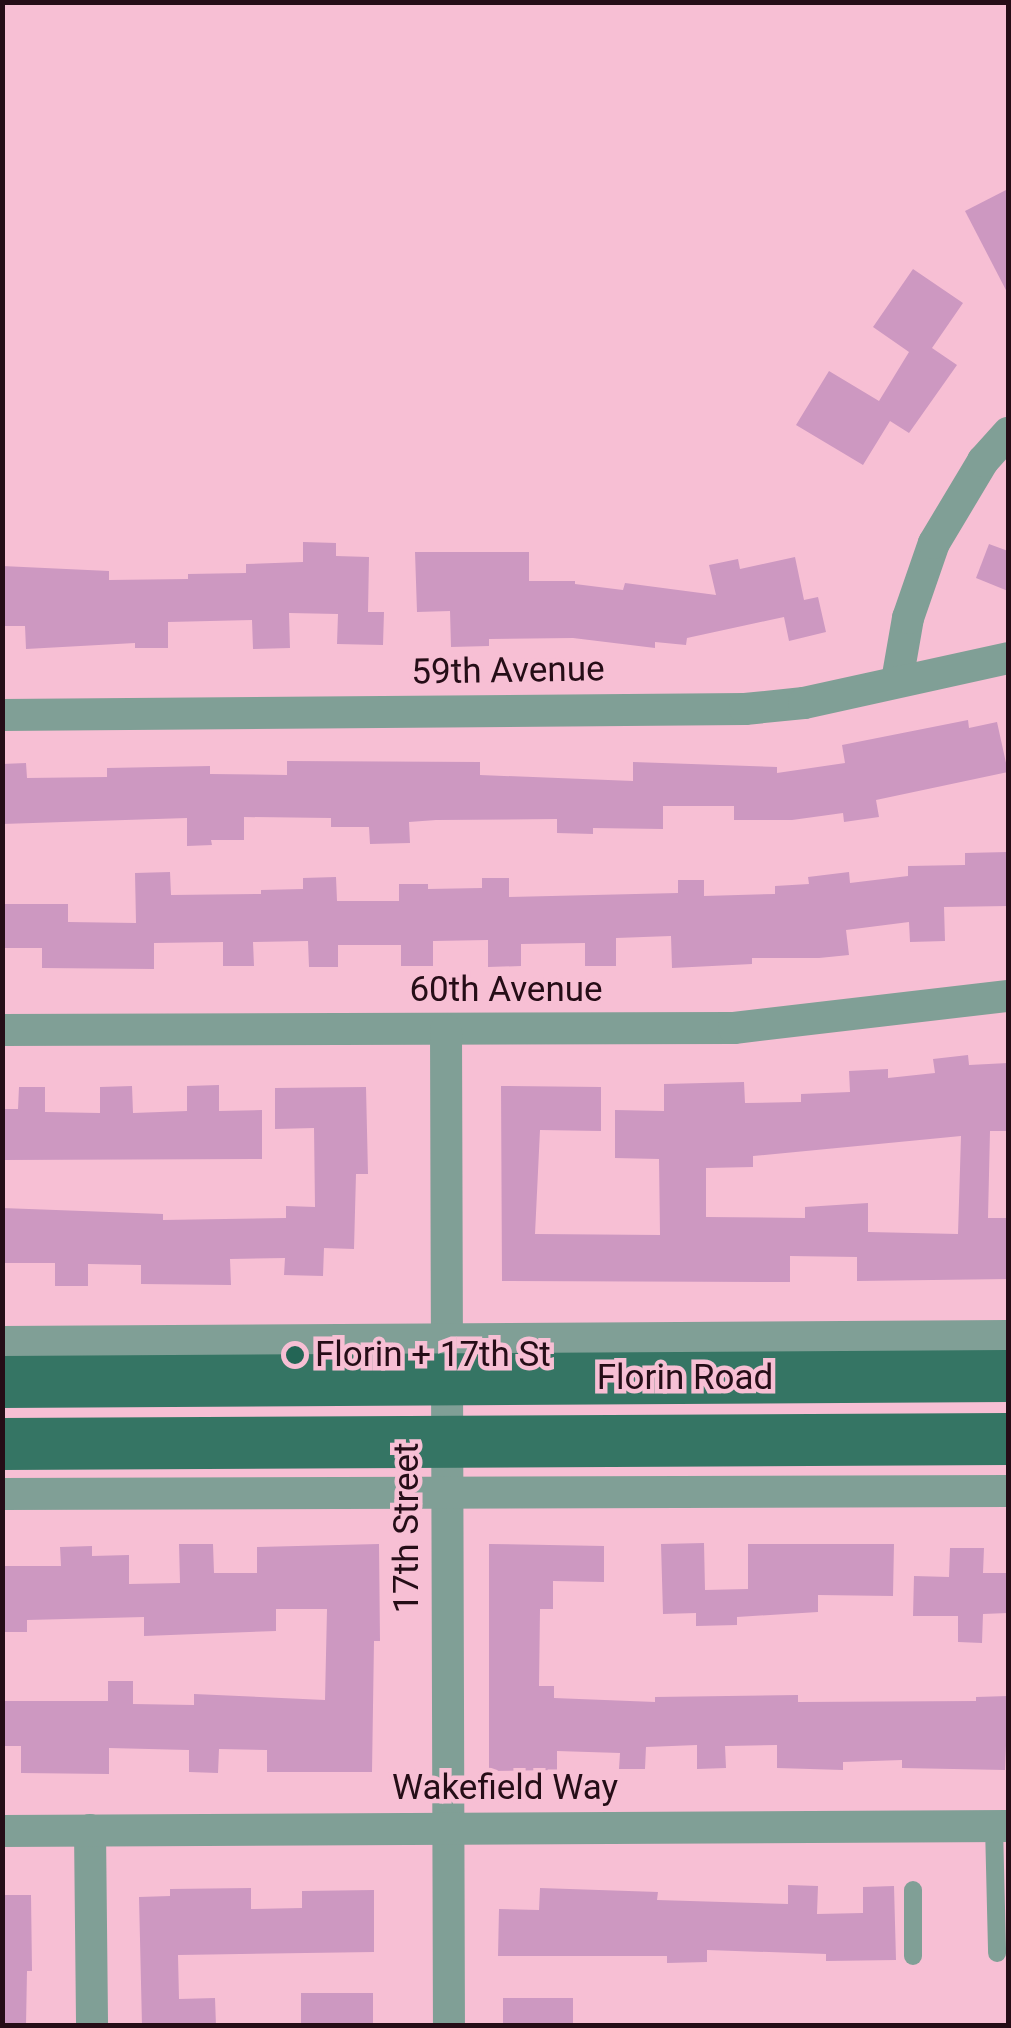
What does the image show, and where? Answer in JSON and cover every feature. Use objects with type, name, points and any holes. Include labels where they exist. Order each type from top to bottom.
[{"type":"main road","name":"Florin Road","points":[[2,1382],[448,1359],[1008,1376]]},
{"type":"main road","name":"Florin Road","points":[[2,1444],[1008,1440]]},
{"type":"street","points":[[897,681],[908,618],[934,542],[983,462],[1008,433]]},
{"type":"street","name":"59th Avenue","points":[[2,715],[744,709],[804,703],[1008,658]]},
{"type":"street","name":"60th Avenue","points":[[2,1030],[734,1028],[1008,996]]},
{"type":"street","name":"17th Street","points":[[446,1030],[449,2026]]},
{"type":"street","name":"Florin Road","points":[[2,1342],[448,1359],[1008,1336]]},
{"type":"street","points":[[2,1494],[1008,1491]]},
{"type":"street","name":"Wakefield Way","points":[[2,1831],[1001,1826]]},
{"type":"street","points":[[90,1830],[92,2026]]},
{"type":"lane","points":[[996,1953],[1001,1826]]},
{"type":"lane","points":[[913,1890],[914,1956]]},
{"type":"building","points":[[1008,189],[1008,294],[965,211]]},
{"type":"building","points":[[913,269],[963,303],[932,348],[957,365],[909,433],[890,421],[863,465],[796,425],[829,371],[879,401],[909,352],[873,327]]},
{"type":"building","points":[[303,542],[336,543],[336,556],[369,557],[368,612],[384,612],[383,645],[337,644],[338,614],[289,613],[290,648],[253,649],[252,620],[168,622],[168,648],[135,648],[135,643],[26,649],[25,626],[2,626],[2,566],[109,571],[109,580],[188,579],[188,574],[246,573],[246,564],[303,562]]},
{"type":"building","points":[[989,544],[1008,551],[1008,591],[976,578]]},
{"type":"building","points":[[415,552],[529,552],[529,581],[575,581],[623,590],[625,583],[716,595],[709,565],[738,559],[740,569],[795,557],[804,600],[818,597],[826,632],[789,641],[784,617],[687,638],[686,645],[655,642],[655,648],[573,638],[489,639],[489,646],[451,647],[450,611],[417,612]]},
{"type":"building","points":[[968,720],[969,728],[997,722],[1008,772],[876,800],[879,817],[844,822],[843,813],[792,820],[734,820],[734,806],[663,806],[663,829],[593,828],[593,834],[557,833],[557,819],[436,820],[409,822],[410,843],[370,844],[369,827],[331,827],[331,818],[244,817],[244,840],[211,840],[212,845],[187,846],[187,818],[2,824],[2,764],[26,763],[27,778],[107,777],[107,768],[210,766],[210,774],[287,775],[287,761],[480,762],[480,775],[633,781],[633,762],[777,767],[777,773],[845,763],[842,745]]},
{"type":"building","points":[[1008,852],[1008,906],[944,907],[945,941],[910,942],[909,922],[846,930],[849,955],[819,958],[752,958],[752,964],[672,968],[671,936],[616,938],[616,966],[585,966],[585,943],[521,944],[521,966],[488,967],[488,940],[433,941],[433,966],[401,966],[401,945],[338,945],[338,967],[309,967],[308,941],[253,942],[254,966],[223,966],[223,942],[154,943],[154,969],[42,968],[42,948],[2,948],[2,904],[68,904],[68,922],[136,923],[135,873],[170,872],[171,895],[261,894],[261,890],[303,889],[303,878],[336,877],[337,901],[399,901],[399,884],[428,884],[428,889],[482,888],[482,878],[509,878],[509,897],[678,893],[678,880],[704,880],[704,896],[775,894],[775,886],[809,884],[808,877],[849,872],[850,883],[908,876],[908,866],[965,865],[965,853]]},
{"type":"building","points":[[968,1055],[969,1065],[1008,1063],[1008,1131],[990,1131],[988,1218],[1008,1218],[1008,1279],[857,1281],[857,1257],[790,1256],[790,1282],[502,1281],[501,1086],[601,1087],[601,1131],[540,1130],[535,1234],[660,1235],[659,1159],[615,1158],[615,1110],[664,1111],[664,1084],[744,1082],[745,1103],[801,1102],[801,1094],[850,1092],[849,1071],[888,1069],[888,1078],[935,1073],[933,1059]],"holes":[[[961,1136],[958,1234],[868,1232],[868,1203],[805,1207],[805,1218],[706,1217],[706,1168],[753,1167],[753,1156]]]},
{"type":"building","points":[[219,1085],[219,1111],[262,1110],[262,1159],[2,1160],[2,1109],[18,1109],[19,1087],[45,1087],[45,1112],[100,1113],[100,1087],[132,1086],[133,1113],[187,1111],[187,1086]]},
{"type":"building","points":[[366,1087],[368,1174],[356,1174],[354,1249],[324,1248],[323,1276],[284,1275],[285,1258],[230,1259],[231,1285],[141,1284],[141,1265],[88,1264],[88,1286],[55,1286],[55,1263],[2,1263],[2,1208],[163,1214],[163,1220],[286,1218],[286,1206],[315,1207],[314,1128],[275,1129],[275,1088]]},
{"type":"building","points":[[704,1543],[705,1590],[748,1589],[748,1544],[894,1544],[893,1596],[818,1595],[818,1612],[737,1617],[737,1625],[696,1626],[696,1613],[663,1614],[661,1544]]},
{"type":"building","points":[[179,1544],[213,1544],[214,1573],[257,1573],[257,1547],[379,1544],[380,1641],[374,1641],[372,1772],[267,1772],[267,1750],[219,1749],[218,1773],[189,1772],[189,1750],[109,1748],[109,1774],[21,1773],[21,1746],[2,1746],[2,1701],[108,1701],[108,1681],[133,1681],[133,1704],[194,1705],[194,1694],[325,1700],[327,1609],[276,1609],[276,1631],[144,1636],[144,1617],[27,1620],[27,1632],[2,1632],[2,1566],[61,1566],[60,1547],[92,1546],[92,1556],[129,1555],[129,1584],[180,1583]]},
{"type":"building","points":[[489,1544],[604,1546],[604,1582],[553,1581],[553,1609],[540,1609],[539,1686],[554,1686],[554,1698],[655,1702],[655,1697],[798,1695],[798,1702],[976,1701],[976,1697],[1008,1696],[1005,1770],[902,1768],[902,1760],[843,1762],[843,1770],[777,1768],[777,1745],[725,1746],[726,1768],[697,1769],[697,1745],[646,1747],[645,1769],[619,1769],[620,1753],[557,1751],[557,1770],[489,1771]]},
{"type":"building","points":[[950,1548],[984,1548],[983,1573],[1008,1573],[1008,1613],[983,1614],[982,1643],[958,1642],[958,1616],[913,1616],[914,1576],[949,1577]]},
{"type":"building","points":[[788,1885],[818,1886],[817,1914],[863,1913],[863,1887],[894,1886],[896,1960],[826,1961],[826,1954],[707,1950],[707,1962],[667,1963],[667,1956],[498,1956],[499,1909],[539,1910],[540,1888],[658,1892],[657,1900],[788,1904]]},
{"type":"building","points":[[251,1888],[251,1909],[302,1908],[302,1891],[374,1890],[374,1952],[178,1955],[179,1999],[215,1998],[216,2026],[142,2026],[139,1897],[170,1896],[170,1889]]},
{"type":"building","points":[[2,1895],[31,1895],[32,1971],[27,1971],[26,2026],[2,2026]]},
{"type":"building","points":[[301,1993],[373,1993],[373,2026],[301,2026]]},
{"type":"building","points":[[503,1998],[573,1998],[573,2026],[503,2026]]},
{"type":"place","name":"Florin + 17th St","points":[[295,1355]]}]
